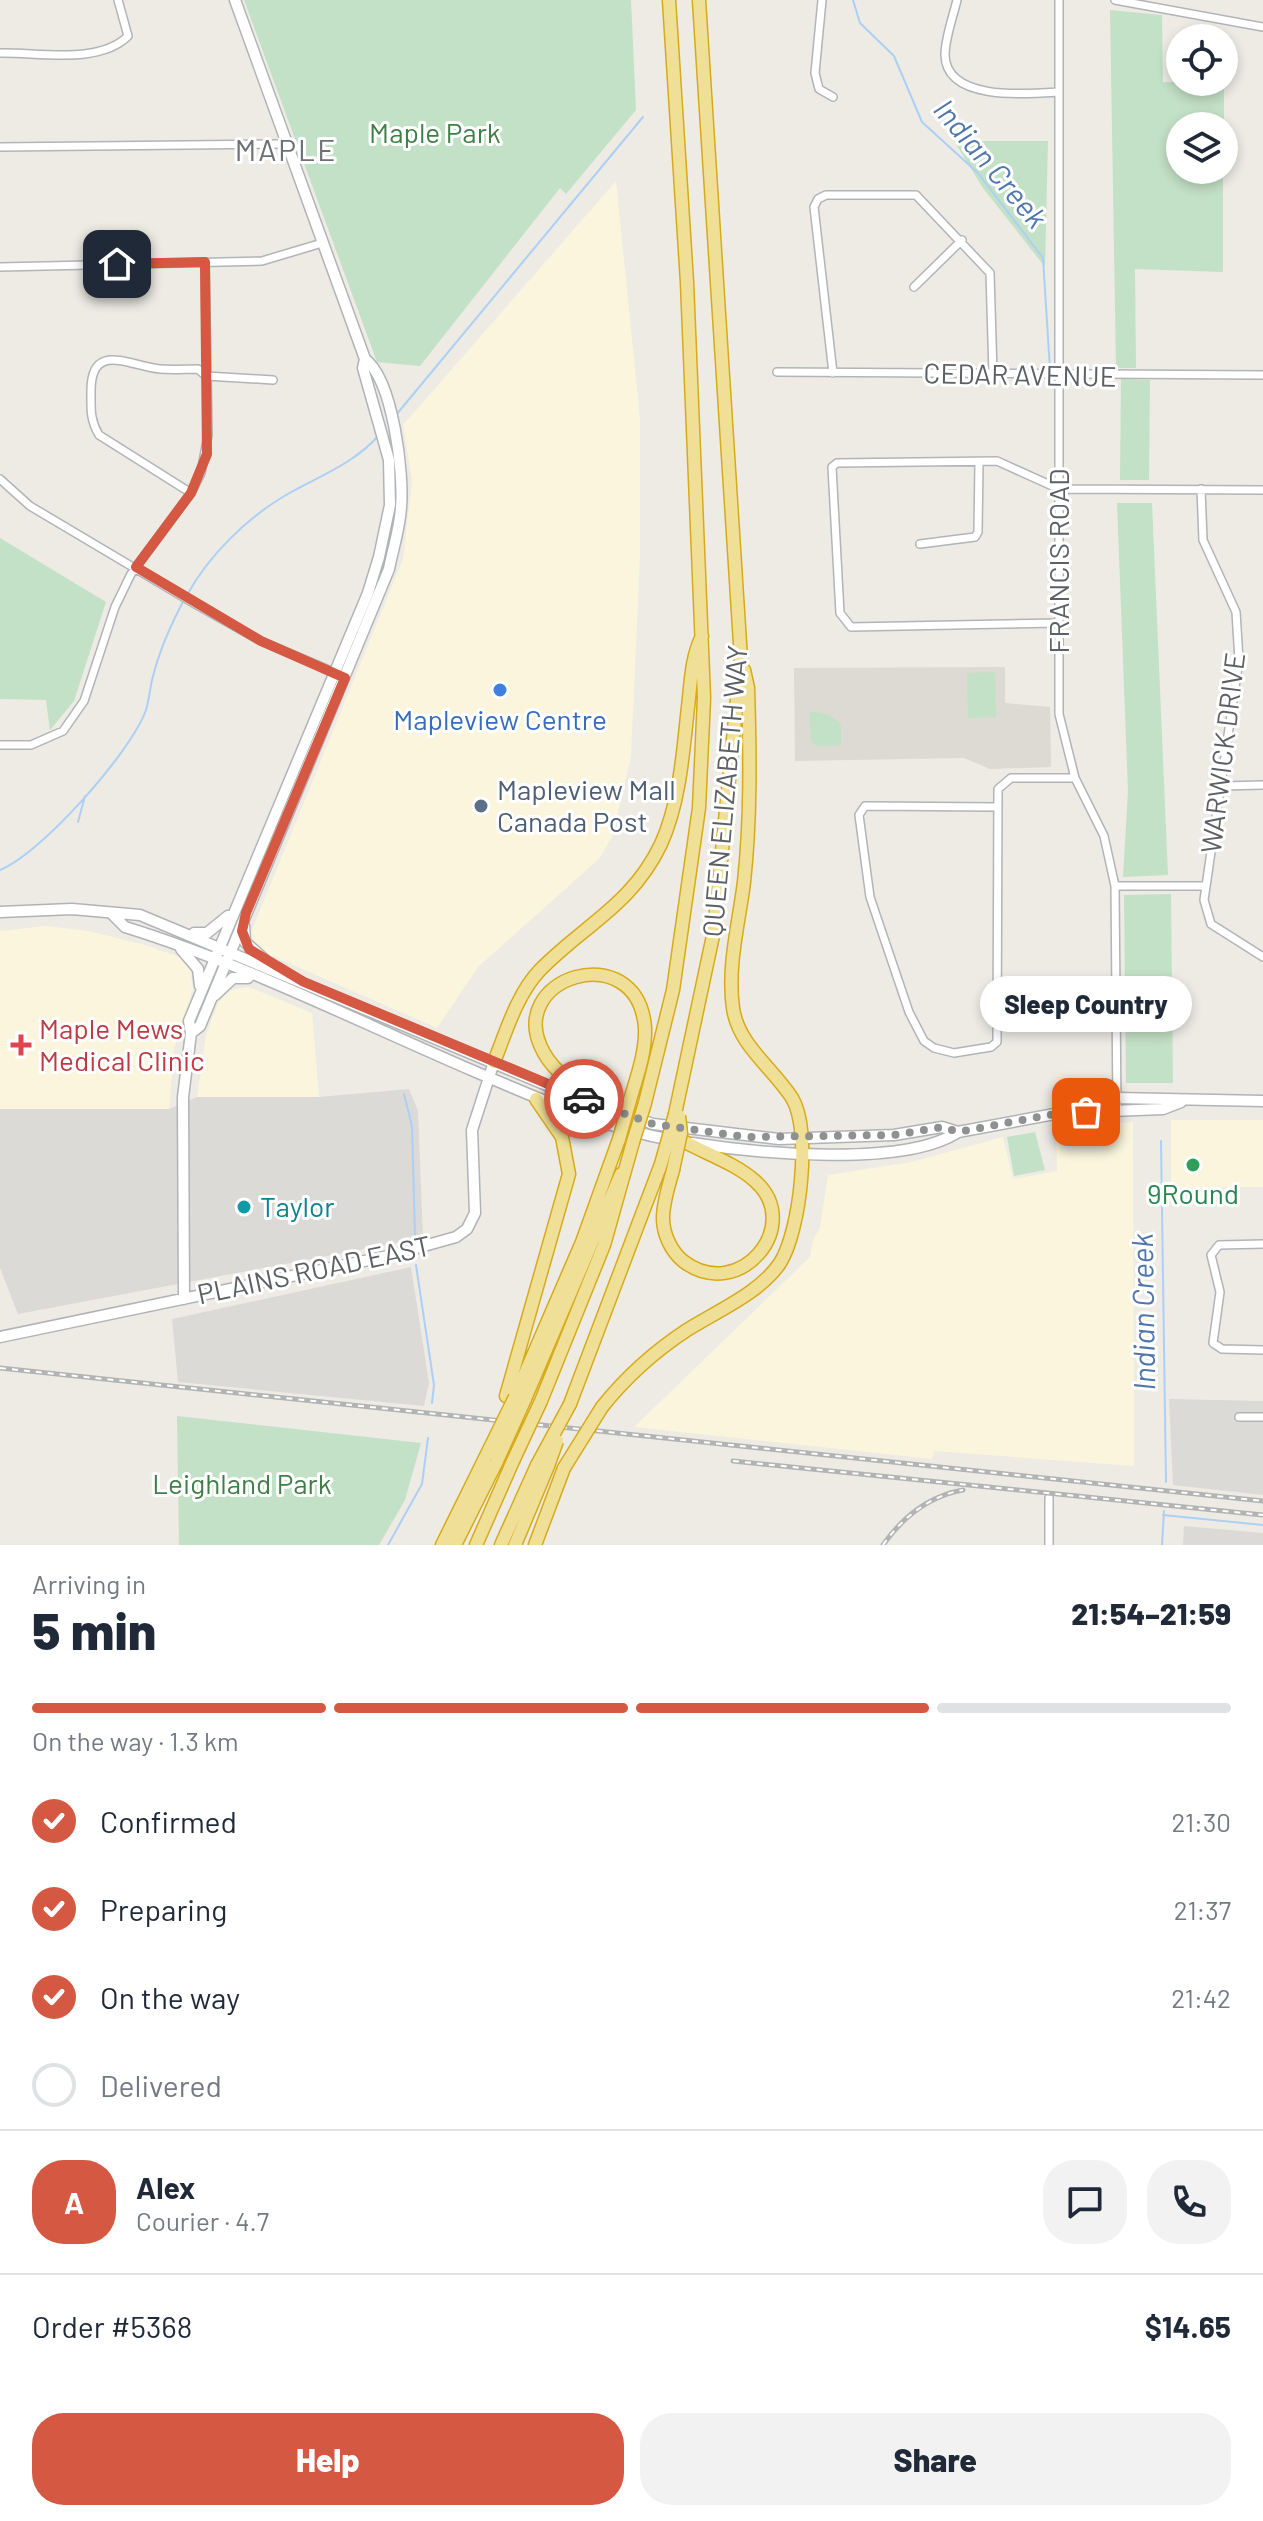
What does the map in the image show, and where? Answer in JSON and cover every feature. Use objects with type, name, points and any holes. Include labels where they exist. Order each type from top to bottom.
[{"type":"highway","name":"QUEEN ELIZABETH WAY","points":[[476,1545],[541,1401],[604,1245],[622,1191],[625,1168],[673,990],[699,808],[703,633],[687,282],[669,0]]},
{"type":"highway","name":"QUEEN ELIZABETH WAY","points":[[501,1545],[570,1404],[667,1167],[714,931],[741,659],[699,0]]},
{"type":"highway","points":[[494,1062],[529,983],[541,969],[616,907],[638,881],[662,841],[683,756],[694,652],[703,633]]},
{"type":"highway","points":[[535,1545],[564,1468],[602,1407],[654,1354],[759,1284],[778,1266],[796,1221],[802,1138],[794,1102],[758,1057],[734,1012],[733,959],[744,879],[748,803],[748,688],[741,659]]},
{"type":"highway","points":[[455,1545],[582,1242],[619,1139],[645,1039],[643,1017],[636,1000],[623,985],[608,977],[586,973],[570,977],[554,987],[541,1006],[537,1022],[540,1044],[562,1075],[609,1109]]},
{"type":"highway","points":[[516,1397],[569,1174],[562,1137],[536,1099]]},
{"type":"highway","points":[[667,1167],[663,1219],[667,1238],[680,1258],[708,1273],[737,1270],[756,1258],[765,1246],[771,1227],[766,1194],[739,1170],[685,1142]]},
{"type":"highway","points":[[442,1545],[491,1460],[516,1397],[625,1168]]},
{"type":"highway","points":[[515,1545],[542,1466]]},
{"type":"main road","points":[[184,1299],[183,1097],[191,1033],[200,1026],[203,1000],[219,946],[240,911],[345,678],[389,569],[399,525],[400,461],[390,413],[373,365],[365,359],[235,0]]},
{"type":"main road","points":[[203,1000],[230,951],[240,911],[368,593],[379,557],[390,505],[385,438],[363,368],[365,359]]},
{"type":"main road","points":[[0,912],[72,909],[112,914],[127,911],[182,930],[494,1062],[653,1124],[802,1138],[894,1135],[942,1127],[958,1132]]},
{"type":"main road","points":[[182,930],[207,933],[240,911]]},
{"type":"main road","points":[[240,911],[242,931],[249,949],[304,982]]},
{"type":"main road","points":[[112,914],[125,927],[213,960],[536,1099],[615,1126],[685,1142],[739,1150],[869,1153],[901,1149],[946,1139],[958,1132],[1060,1113],[1163,1109],[1181,1102]]},
{"type":"main road","points":[[177,945],[201,975],[203,1000]]},
{"type":"main road","points":[[203,1000],[237,977],[272,985]]},
{"type":"main road","name":"PLAINS ROAD EAST","points":[[0,1337],[388,1256],[433,1245],[462,1233],[475,1213],[471,1136],[494,1062]]},
{"type":"main road","points":[[1060,1113],[1093,1100],[1116,1098],[1163,1097],[1181,1102],[1263,1101]]},
{"type":"street","points":[[0,53],[85,53],[110,49],[128,36],[118,0]]},
{"type":"street","points":[[822,0],[815,73],[819,89],[833,97]]},
{"type":"street","points":[[957,0],[945,55],[956,79],[972,88],[1014,96],[1059,92]]},
{"type":"street","name":"FRANCIS ROAD","points":[[1059,0],[1059,714],[1075,778],[1104,836],[1115,886],[1117,1111]]},
{"type":"street","points":[[1115,0],[1263,27]]},
{"type":"street","points":[[1183,0],[1183,12]]},
{"type":"street","points":[[0,147],[286,144]]},
{"type":"street","points":[[833,373],[814,207],[818,199],[826,195],[916,195],[985,264],[993,278],[993,374]]},
{"type":"street","points":[[914,287],[962,240]]},
{"type":"street","points":[[0,267],[262,261],[322,243]]},
{"type":"street","points":[[0,745],[31,745],[63,731],[84,701],[115,607],[136,567],[191,493],[207,454],[205,262]]},
{"type":"street","points":[[191,493],[99,435],[91,422],[90,378],[101,362],[116,359],[159,369],[198,369],[206,376],[273,380]]},
{"type":"street","name":"CEDAR AVENUE","points":[[777,372],[1263,375]]},
{"type":"street","points":[[1059,623],[851,627],[840,613],[832,467],[837,463],[997,461],[1059,489],[1263,490]]},
{"type":"street","points":[[920,544],[975,537],[978,532],[979,462]]},
{"type":"street","points":[[0,479],[30,506],[195,604],[261,641],[345,678]]},
{"type":"street","name":"WARWICK DRIVE","points":[[1115,886],[1205,886],[1239,660],[1236,612],[1203,540],[1201,489]]},
{"type":"street","points":[[995,807],[865,806],[859,815],[870,897],[909,1012],[924,1041],[934,1048],[954,1053],[991,1047],[997,1042],[995,807],[998,789],[1007,778],[1075,778]]},
{"type":"street","points":[[1222,786],[1263,785]]},
{"type":"street","points":[[1205,886],[1204,900],[1211,924],[1263,957]]},
{"type":"street","points":[[1263,1244],[1219,1245],[1211,1255],[1220,1292],[1218,1320],[1212,1339],[1215,1347],[1263,1350]]},
{"type":"street","points":[[1239,1417],[1263,1417]]},
{"type":"street","points":[[1049,1498],[1049,1545]]},
{"type":"shaded area","points":[[616,181],[640,418],[640,558],[631,757],[612,837],[600,858],[478,967],[437,1028],[261,951],[254,945],[251,932],[403,559],[412,481],[403,425]]},
{"type":"shaded area","points":[[1005,667],[1005,703],[1050,707],[1051,767],[990,769],[964,758],[795,761],[794,668]]},
{"type":"shaded area","points":[[45,926],[89,931],[145,945],[180,957],[190,969],[193,989],[174,1049],[169,1109],[0,1109],[0,931]]},
{"type":"shaded area","points":[[249,987],[312,1013],[319,1097],[197,1097],[206,1035],[218,1003],[230,990]]},
{"type":"shaded area","points":[[409,1089],[418,1111],[423,1238],[18,1314],[0,1268],[0,1109],[169,1109],[197,1097],[319,1097]]},
{"type":"shaded area","points":[[1171,1120],[1263,1120],[1263,1187],[1171,1188]]},
{"type":"shaded area","points":[[1133,1122],[1134,1466],[934,1451],[932,1459],[634,1427],[810,1257],[813,1240],[820,1228],[828,1175],[911,1162],[1003,1137],[1013,1179],[1057,1171],[1056,1128]]},
{"type":"shaded area","points":[[411,1267],[429,1383],[424,1406],[178,1382],[172,1319]]},
{"type":"shaded area","points":[[1169,1399],[1263,1401],[1263,1495],[1173,1485]]},
{"type":"shaded area","points":[[1184,1526],[1263,1533],[1263,1545],[1183,1545]]},
{"type":"green space","name":"Maple Park","points":[[244,0],[631,0],[636,110],[566,194],[560,188],[420,366],[377,362]]},
{"type":"green space","points":[[1110,10],[1162,15],[1166,96],[1224,96],[1224,112],[1166,112],[1166,184],[1223,184],[1223,272],[1135,269],[1136,368],[1116,368]]},
{"type":"green space","points":[[954,141],[1048,141],[1045,267],[983,188]]},
{"type":"green space","points":[[1121,379],[1150,380],[1149,480],[1120,480]]},
{"type":"green space","points":[[1117,503],[1152,503],[1168,875],[1123,877],[1128,791]]},
{"type":"green space","points":[[0,538],[106,602],[74,701],[50,730],[46,700],[0,699]]},
{"type":"green space","points":[[995,672],[996,717],[968,718],[967,673]]},
{"type":"green space","points":[[809,712],[826,714],[841,725],[841,745],[817,746],[811,742]]},
{"type":"green space","points":[[1171,894],[1173,1083],[1126,1083],[1124,895]]},
{"type":"green space","points":[[1035,1132],[1045,1170],[1014,1176],[1007,1137]]},
{"type":"green space","name":"Leighland Park","points":[[177,1416],[421,1443],[405,1500],[379,1545],[179,1545]]},
{"type":"waterway","name":"Indian Creek","points":[[853,0],[860,23],[894,56],[922,122],[978,173],[1043,258],[1050,370]]},
{"type":"waterway","points":[[396,415],[643,117]]},
{"type":"waterway","points":[[187,595],[206,566],[243,526],[271,504],[359,454],[379,435]]},
{"type":"waterway","points":[[0,870],[18,860],[61,823],[123,750],[146,710],[158,659],[184,600]]},
{"type":"waterway","points":[[78,822],[85,796]]},
{"type":"waterway","points":[[404,1094],[412,1126],[415,1236]]},
{"type":"waterway","name":"Indian Creek","points":[[1161,1141],[1166,1482]]},
{"type":"waterway","points":[[416,1265],[434,1385],[432,1403]]},
{"type":"waterway","points":[[388,1545],[422,1484],[428,1438]]},
{"type":"waterway","name":"Indian Creek","points":[[1162,1545],[1164,1511]]},
{"type":"waterway","points":[[1163,1515],[1263,1525]]},
{"type":"railway","points":[[0,1368],[1263,1501]]},
{"type":"railway","points":[[733,1461],[1263,1515]]},
{"type":"railway","points":[[883,1545],[917,1510],[939,1497],[963,1490]]},
{"type":"way so far","points":[[584,1099],[653,1124],[779,1139],[894,1135],[942,1127],[958,1132],[1060,1113],[1093,1100],[1116,1098],[1117,1111],[1086,1112]]},
{"type":"place","name":"Mapleview Centre","points":[[500,690]]},
{"type":"place","name":"Mapleview Mall Canada Post","points":[[481,806]]},
{"type":"place","name":"Maple Mews Medical Clinic","points":[[21,1045]]},
{"type":"place","name":"Sleep Country","points":[[1086,1112]]},
{"type":"place","name":"9Round","points":[[1193,1165]]},
{"type":"place","name":"Taylor","points":[[244,1207]]},
{"type":"district","name":"MAPLE","points":[[286,151]]},
{"type":"route","points":[[117,264],[205,262],[207,454],[191,493],[136,567],[261,641],[345,678],[246,913],[242,931],[245,942],[256,955],[304,982],[584,1099]]}]
